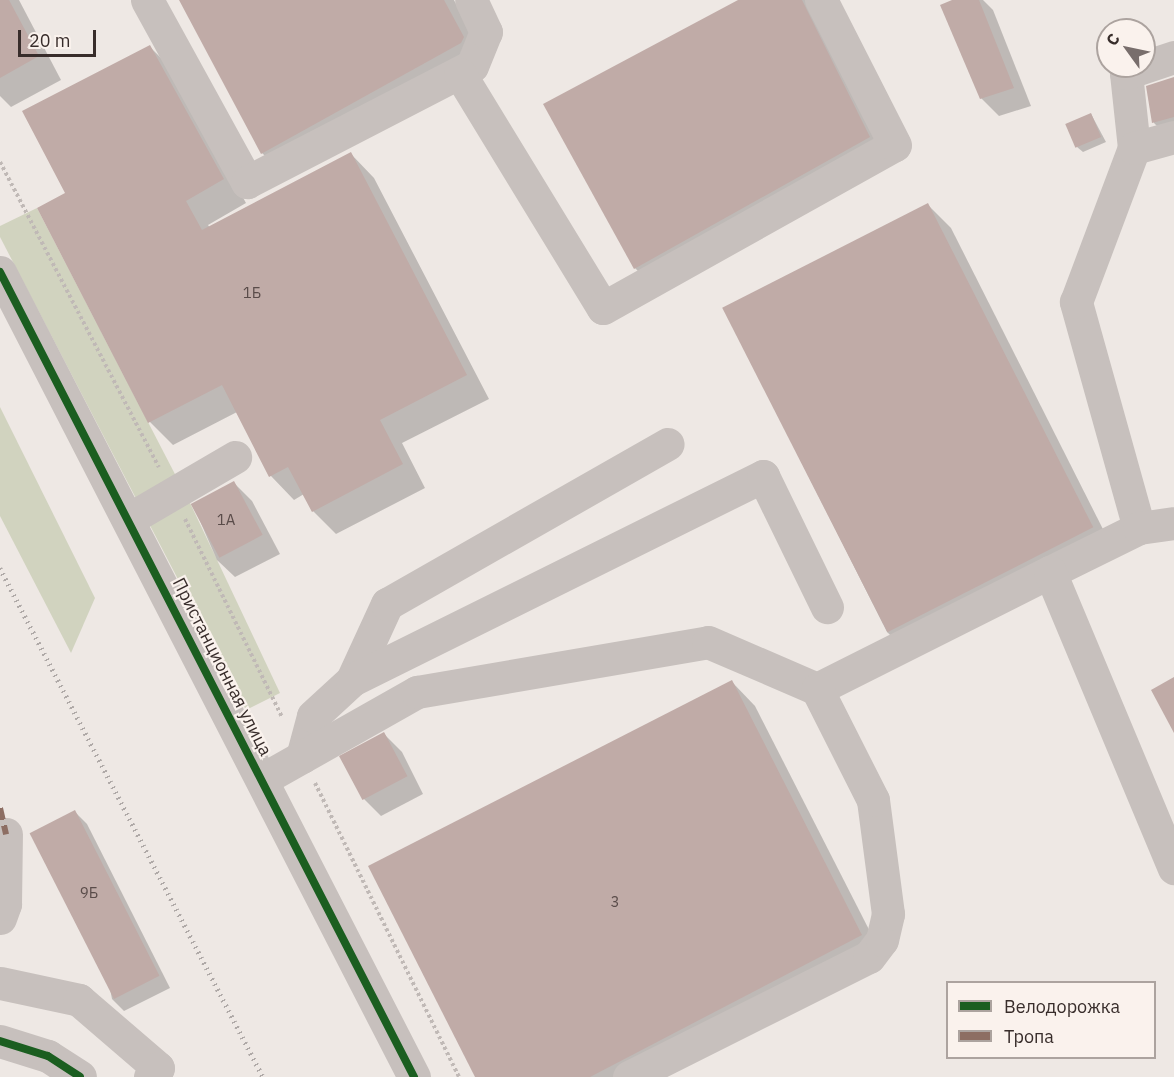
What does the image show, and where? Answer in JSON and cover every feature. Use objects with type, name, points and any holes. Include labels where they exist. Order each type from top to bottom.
[{"type":"street","points":[[147,0],[247,182],[472,66],[486,32],[471,0]]},
{"type":"street","points":[[460,74],[603,308],[896,145],[821,0]]},
{"type":"street","points":[[1139,528],[1076,302],[1134,148],[1126,73],[1174,57]]},
{"type":"street","points":[[1134,148],[1174,137]]},
{"type":"street","name":"Пристанционная улица","points":[[0,272],[263,779],[414,1077]]},
{"type":"street","points":[[352,680],[387,604],[668,444]]},
{"type":"street","points":[[129,519],[235,457]]},
{"type":"street","points":[[302,757],[313,716],[352,680],[763,476],[827,607]]},
{"type":"street","points":[[817,689],[1139,528],[1174,523]]},
{"type":"street","points":[[1050,572],[1166,828],[1174,868]]},
{"type":"street","points":[[263,779],[417,692],[708,642],[817,689],[873,800],[888,914],[882,940],[869,957],[629,1077]]},
{"type":"street","points":[[0,918],[4,903],[6,834]]},
{"type":"street","points":[[0,982],[79,1000],[158,1068],[150,1077]]},
{"type":"street","points":[[0,1041],[48,1056],[81,1077]]},
{"type":"path","points":[[0,162],[173,494],[459,1077]]},
{"type":"green space","points":[[37,208],[191,505],[280,693],[246,710],[0,237],[0,226]]},
{"type":"green space","points":[[0,407],[95,598],[71,653],[0,516]]},
{"type":"building","points":[[0,0],[9,0],[39,56],[0,78]]},
{"type":"building","points":[[179,0],[444,0],[464,37],[461,43],[261,154]]},
{"type":"building","points":[[738,0],[802,0],[870,137],[634,269],[543,104]]},
{"type":"building","points":[[952,0],[979,0],[1014,88],[980,99],[940,5]]},
{"type":"building","points":[[150,45],[224,179],[186,201],[202,230],[351,152],[467,375],[380,420],[403,464],[312,512],[288,467],[269,477],[222,385],[148,423],[37,208],[65,193],[22,111]]},
{"type":"building","points":[[1174,77],[1174,117],[1152,123],[1146,86]]},
{"type":"building","points":[[1091,113],[1101,137],[1075,148],[1065,124]]},
{"type":"building","points":[[928,203],[1093,527],[887,632],[722,308]]},
{"type":"building","points":[[234,481],[263,535],[219,558],[191,504]]},
{"type":"building","points":[[1174,677],[1174,733],[1151,690]]},
{"type":"building","points":[[732,680],[862,935],[590,1077],[475,1077],[368,866]]},
{"type":"building","points":[[384,732],[407,776],[362,800],[339,756]]},
{"type":"building","points":[[75,810],[159,976],[114,999],[30,833]]},
{"type":"railway","points":[[0,568],[263,1077]]},
{"type":"marked path","points":[[0,808],[6,834]]},
{"type":"cycle path","points":[[0,272],[414,1077]]},
{"type":"cycle path","points":[[0,1041],[48,1056],[80,1077]]}]
